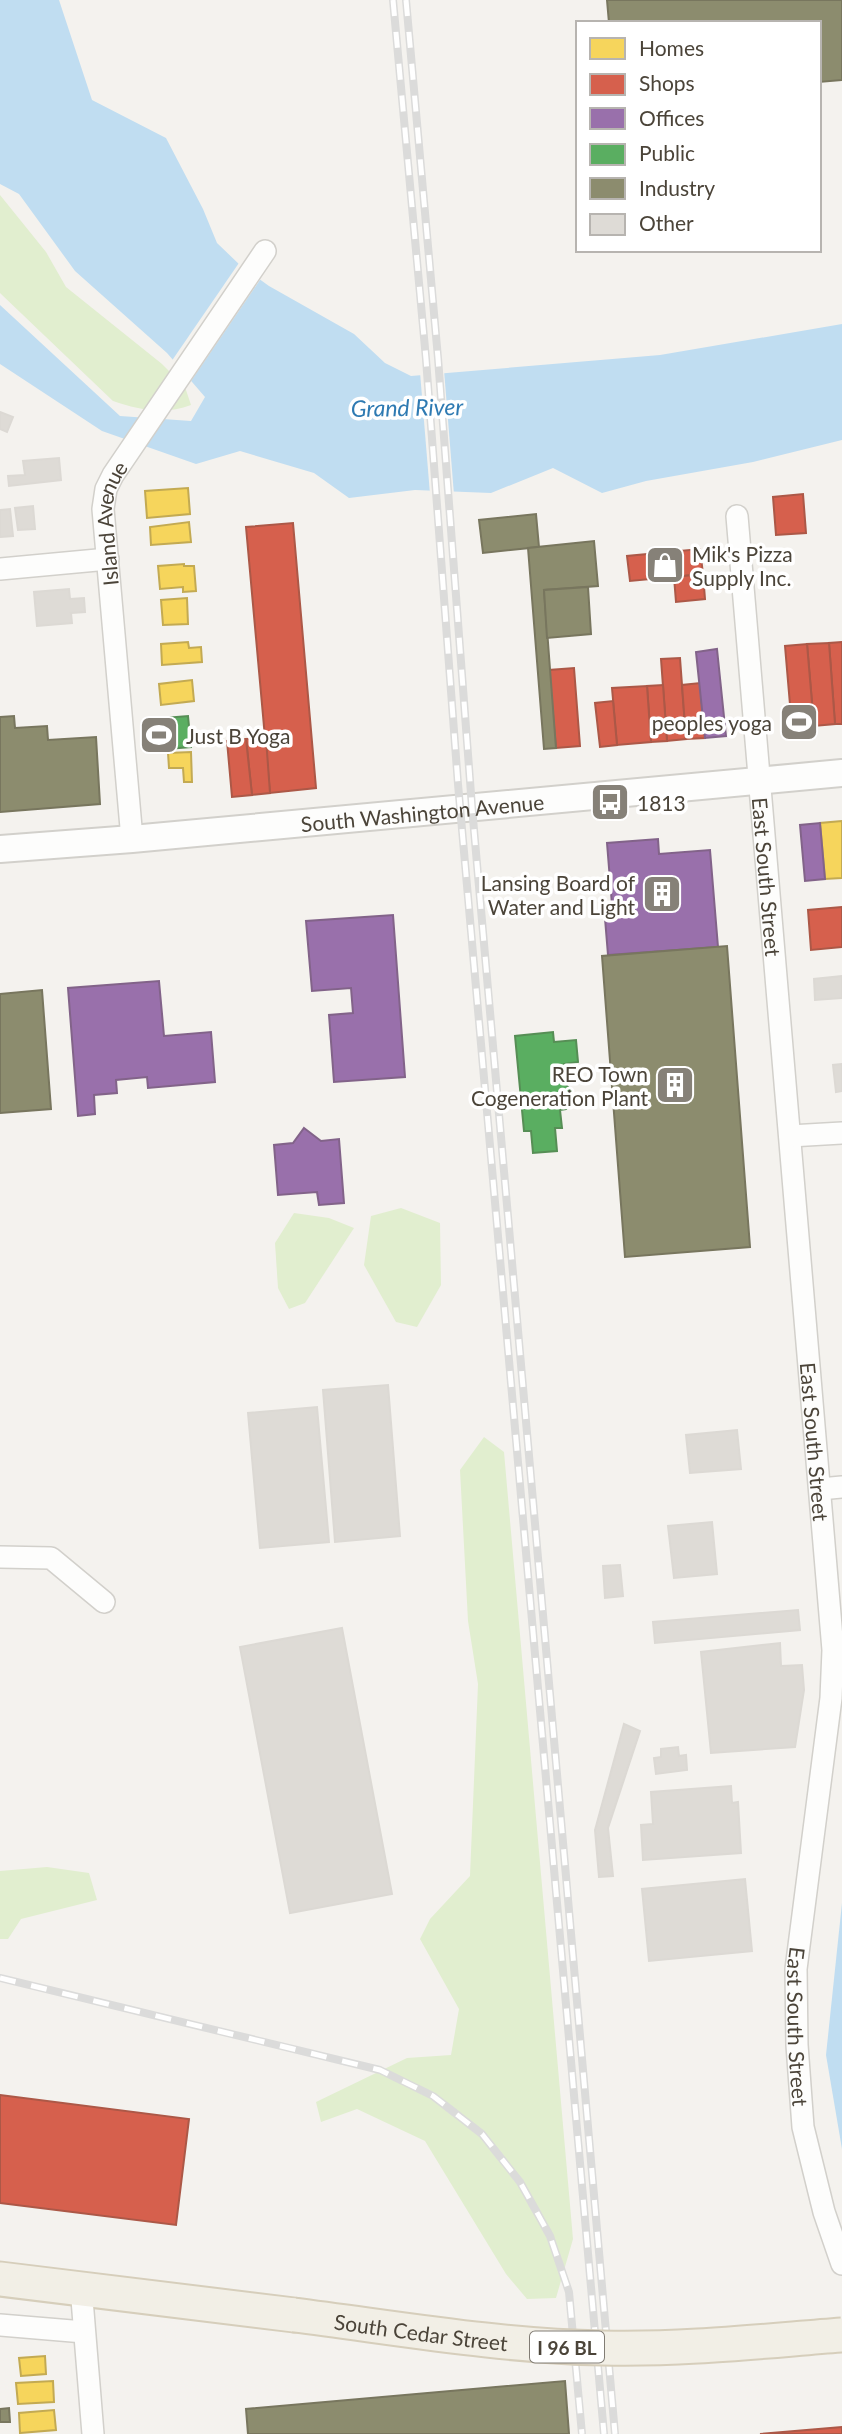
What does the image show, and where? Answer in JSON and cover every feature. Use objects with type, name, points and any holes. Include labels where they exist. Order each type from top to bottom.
[{"type":"main road","name":"South Cedar Street","points":[[0,2279],[81,2287],[497,2342],[579,2347],[659,2347],[842,2335]]},
{"type":"street","name":"Island Avenue","points":[[132,839],[103,509],[106,489],[265,251]]},
{"type":"street","name":"East South Street","points":[[737,516],[833,1650],[831,1698],[796,1969],[797,2045],[803,2127],[824,2212],[842,2264]]},
{"type":"street","points":[[0,569],[108,559]]},
{"type":"street","name":"South Washington Avenue","points":[[0,849],[842,774]]},
{"type":"street","points":[[790,1136],[842,1133]]},
{"type":"street","points":[[820,1489],[842,1487]]},
{"type":"street","points":[[0,1557],[51,1558],[104,1602]]},
{"type":"street","points":[[81,2287],[93,2434]]},
{"type":"street","points":[[0,2325],[85,2332]]},
{"type":"green space","points":[[0,195],[46,252],[66,287],[162,364],[185,387],[191,405],[172,410],[152,410],[113,401],[0,293]]},
{"type":"green space","points":[[401,1208],[440,1223],[441,1285],[417,1327],[396,1322],[364,1265],[371,1216]]},
{"type":"green space","points":[[294,1213],[329,1218],[354,1228],[305,1303],[289,1309],[278,1288],[275,1243]]},
{"type":"green space","points":[[484,1437],[504,1452],[573,2239],[556,2298],[527,2299],[506,2274],[425,2141],[357,2109],[321,2122],[316,2102],[407,2058],[451,2055],[459,2009],[420,1939],[430,1919],[470,1876],[478,1684],[468,1621],[460,1470]]},
{"type":"green space","points":[[47,1867],[89,1873],[97,1900],[21,1919],[8,1939],[0,1939],[0,1871]]},
{"type":"water","name":"Grand River","points":[[0,0],[59,0],[92,100],[166,138],[203,209],[217,243],[241,266],[269,286],[354,334],[385,363],[411,376],[660,355],[842,324],[842,440],[753,462],[646,481],[602,493],[553,468],[491,493],[415,490],[349,498],[314,473],[240,451],[196,464],[102,431],[0,364],[0,305],[120,416],[191,421],[205,397],[167,353],[75,271],[19,194],[0,184]]},
{"type":"water","points":[[842,1903],[842,2149],[826,2055]]},
{"type":"pier","points":[[241,260],[262,277],[189,384],[171,362]]},
{"type":"pier","points":[[444,370],[454,495],[430,494],[420,372]]},
{"type":"building: Homes","points":[[188,488],[190,514],[147,518],[145,491]]},
{"type":"building: Homes","points":[[189,522],[191,542],[151,545],[150,527]]},
{"type":"building: Homes","points":[[158,566],[194,566],[196,591],[183,592],[183,587],[160,589]]},
{"type":"building: Homes","points":[[187,598],[188,624],[163,625],[161,600]]},
{"type":"building: Homes","points":[[188,642],[189,648],[201,647],[202,662],[162,665],[161,644]]},
{"type":"building: Homes","points":[[192,680],[194,701],[161,705],[159,684]]},
{"type":"building: Homes","points":[[191,752],[192,782],[184,782],[183,768],[169,768],[168,753]]},
{"type":"building: Homes","points":[[842,821],[842,878],[825,879],[820,823]]},
{"type":"building: Homes","points":[[45,2356],[46,2374],[21,2376],[19,2358]]},
{"type":"building: Homes","points":[[53,2381],[54,2402],[18,2404],[16,2383]]},
{"type":"building: Homes","points":[[54,2410],[56,2430],[20,2433],[19,2413]]},
{"type":"building: Shops","points":[[803,494],[806,533],[776,535],[773,497]]},
{"type":"building: Shops","points":[[293,523],[316,788],[270,793],[246,527]]},
{"type":"building: Shops","name":"Mik's Pizza Supply Inc.","points":[[700,549],[703,574],[630,581],[627,556]]},
{"type":"building: Shops","points":[[703,574],[705,599],[676,602],[674,577]]},
{"type":"building: Shops","points":[[842,642],[842,724],[835,724],[829,643]]},
{"type":"building: Shops","points":[[829,643],[835,724],[814,726],[807,644]]},
{"type":"building: Shops","points":[[807,644],[814,726],[792,728],[785,646]]},
{"type":"building: Shops","points":[[680,658],[686,739],[667,741],[661,659]]},
{"type":"building: Shops","points":[[574,668],[580,746],[556,748],[549,670]]},
{"type":"building: Shops","points":[[700,683],[705,738],[686,739],[682,685]]},
{"type":"building: Shops","points":[[663,685],[667,741],[651,742],[647,686]]},
{"type":"building: Shops","points":[[647,686],[651,742],[617,745],[612,688]]},
{"type":"building: Shops","points":[[613,701],[617,745],[600,747],[595,703]]},
{"type":"building: Shops","points":[[266,738],[270,793],[252,795],[246,739]]},
{"type":"building: Shops","points":[[246,739],[252,795],[232,797],[227,741]]},
{"type":"building: Shops","points":[[842,907],[842,947],[811,950],[808,910]]},
{"type":"building: Shops","points":[[0,2095],[189,2119],[176,2225],[0,2203]]},
{"type":"building: Shops","points":[[842,2427],[842,2434],[760,2434]]},
{"type":"building: Offices","points":[[717,649],[726,736],[705,738],[696,652]]},
{"type":"building: Offices","points":[[820,823],[825,879],[805,881],[800,825]]},
{"type":"building: Offices","name":"Lansing Board of Water and Light","points":[[658,839],[659,854],[710,850],[718,947],[608,955],[604,906],[612,905],[607,843]]},
{"type":"building: Offices","points":[[393,915],[405,1077],[334,1082],[329,1015],[353,1013],[351,988],[312,991],[306,921]]},
{"type":"building: Offices","points":[[159,981],[164,1036],[211,1032],[215,1082],[148,1088],[147,1077],[116,1080],[117,1093],[94,1095],[95,1114],[78,1116],[68,988]]},
{"type":"building: Offices","points":[[304,1128],[321,1141],[339,1139],[344,1203],[319,1205],[317,1192],[278,1195],[274,1145],[293,1143]]},
{"type":"building: Public","points":[[188,716],[191,747],[155,750],[152,719]]},
{"type":"building: Public","points":[[553,1032],[554,1042],[576,1040],[578,1062],[564,1064],[566,1085],[572,1091],[573,1102],[566,1109],[560,1110],[562,1128],[555,1128],[557,1151],[533,1153],[531,1131],[524,1131],[515,1036]]},
{"type":"building: Industry","points":[[607,0],[842,0],[842,80],[821,82],[821,21],[609,21]]},
{"type":"building: Industry","points":[[536,514],[539,547],[483,553],[479,520]]},
{"type":"building: Industry","points":[[594,541],[598,586],[544,590],[556,748],[544,749],[528,548]]},
{"type":"building: Industry","points":[[588,587],[591,634],[547,638],[544,590]]},
{"type":"building: Industry","points":[[14,716],[15,728],[47,726],[48,740],[96,737],[100,804],[0,812],[0,717]]},
{"type":"building: Industry","name":"REO Town Cogeneration Plant","points":[[727,946],[750,1247],[625,1257],[602,956]]},
{"type":"building: Industry","points":[[42,990],[51,1109],[0,1113],[0,994]]},
{"type":"building: Industry","points":[[565,2381],[569,2434],[248,2434],[246,2409]]},
{"type":"building: Industry","points":[[9,2408],[10,2422],[0,2422],[0,2409]]},
{"type":"building: Other","points":[[0,412],[13,417],[7,432],[0,429]]},
{"type":"building: Other","points":[[59,458],[61,480],[9,486],[8,476],[25,475],[23,461]]},
{"type":"building: Other","points":[[33,506],[35,529],[18,530],[15,508]]},
{"type":"building: Other","points":[[10,509],[13,536],[0,537],[0,510]]},
{"type":"building: Other","points":[[69,589],[70,599],[84,598],[85,612],[71,613],[72,623],[37,626],[34,592]]},
{"type":"building: Other","points":[[842,976],[842,998],[815,1000],[814,979]]},
{"type":"building: Other","points":[[842,1064],[842,1091],[836,1092],[833,1065]]},
{"type":"building: Other","points":[[388,1385],[400,1536],[335,1542],[323,1390]]},
{"type":"building: Other","points":[[317,1407],[329,1542],[260,1548],[248,1413]]},
{"type":"building: Other","points":[[737,1430],[741,1469],[690,1473],[686,1435]]},
{"type":"building: Other","points":[[712,1522],[717,1574],[674,1578],[668,1526]]},
{"type":"building: Other","points":[[620,1565],[623,1596],[605,1598],[603,1566]]},
{"type":"building: Other","points":[[798,1610],[800,1630],[655,1643],[653,1622]]},
{"type":"building: Other","points":[[342,1628],[392,1894],[290,1913],[240,1647]]},
{"type":"building: Other","points":[[780,1643],[781,1666],[802,1665],[804,1690],[795,1747],[711,1753],[701,1652]]},
{"type":"building: Other","points":[[624,1724],[640,1731],[608,1828],[613,1876],[599,1877],[595,1830]]},
{"type":"building: Other","points":[[678,1747],[679,1756],[686,1755],[687,1770],[656,1774],[654,1758],[661,1757],[661,1749]]},
{"type":"building: Other","points":[[731,1786],[732,1803],[738,1802],[741,1853],[643,1860],[641,1825],[653,1824],[651,1792]]},
{"type":"building: Other","points":[[745,1879],[752,1951],[649,1961],[642,1889]]},
{"type":"railway","points":[[393,0],[426,359],[458,784],[604,2434]]},
{"type":"railway","points":[[406,0],[438,358],[472,807],[615,2434]]},
{"type":"railway","points":[[0,1978],[380,2070],[433,2096],[482,2134],[520,2182],[550,2236],[569,2292],[582,2434]]},
{"type":"place","name":"Mik's Pizza Supply Inc.","points":[[665,565]]},
{"type":"place","name":"peoples yoga","points":[[799,722]]},
{"type":"place","name":"Just B Yoga","points":[[159,735]]},
{"type":"place","name":"1813","points":[[610,802]]},
{"type":"place","name":"Lansing Board of Water and Light","points":[[662,894]]},
{"type":"place","name":"REO Town Cogeneration Plant","points":[[675,1085]]}]
